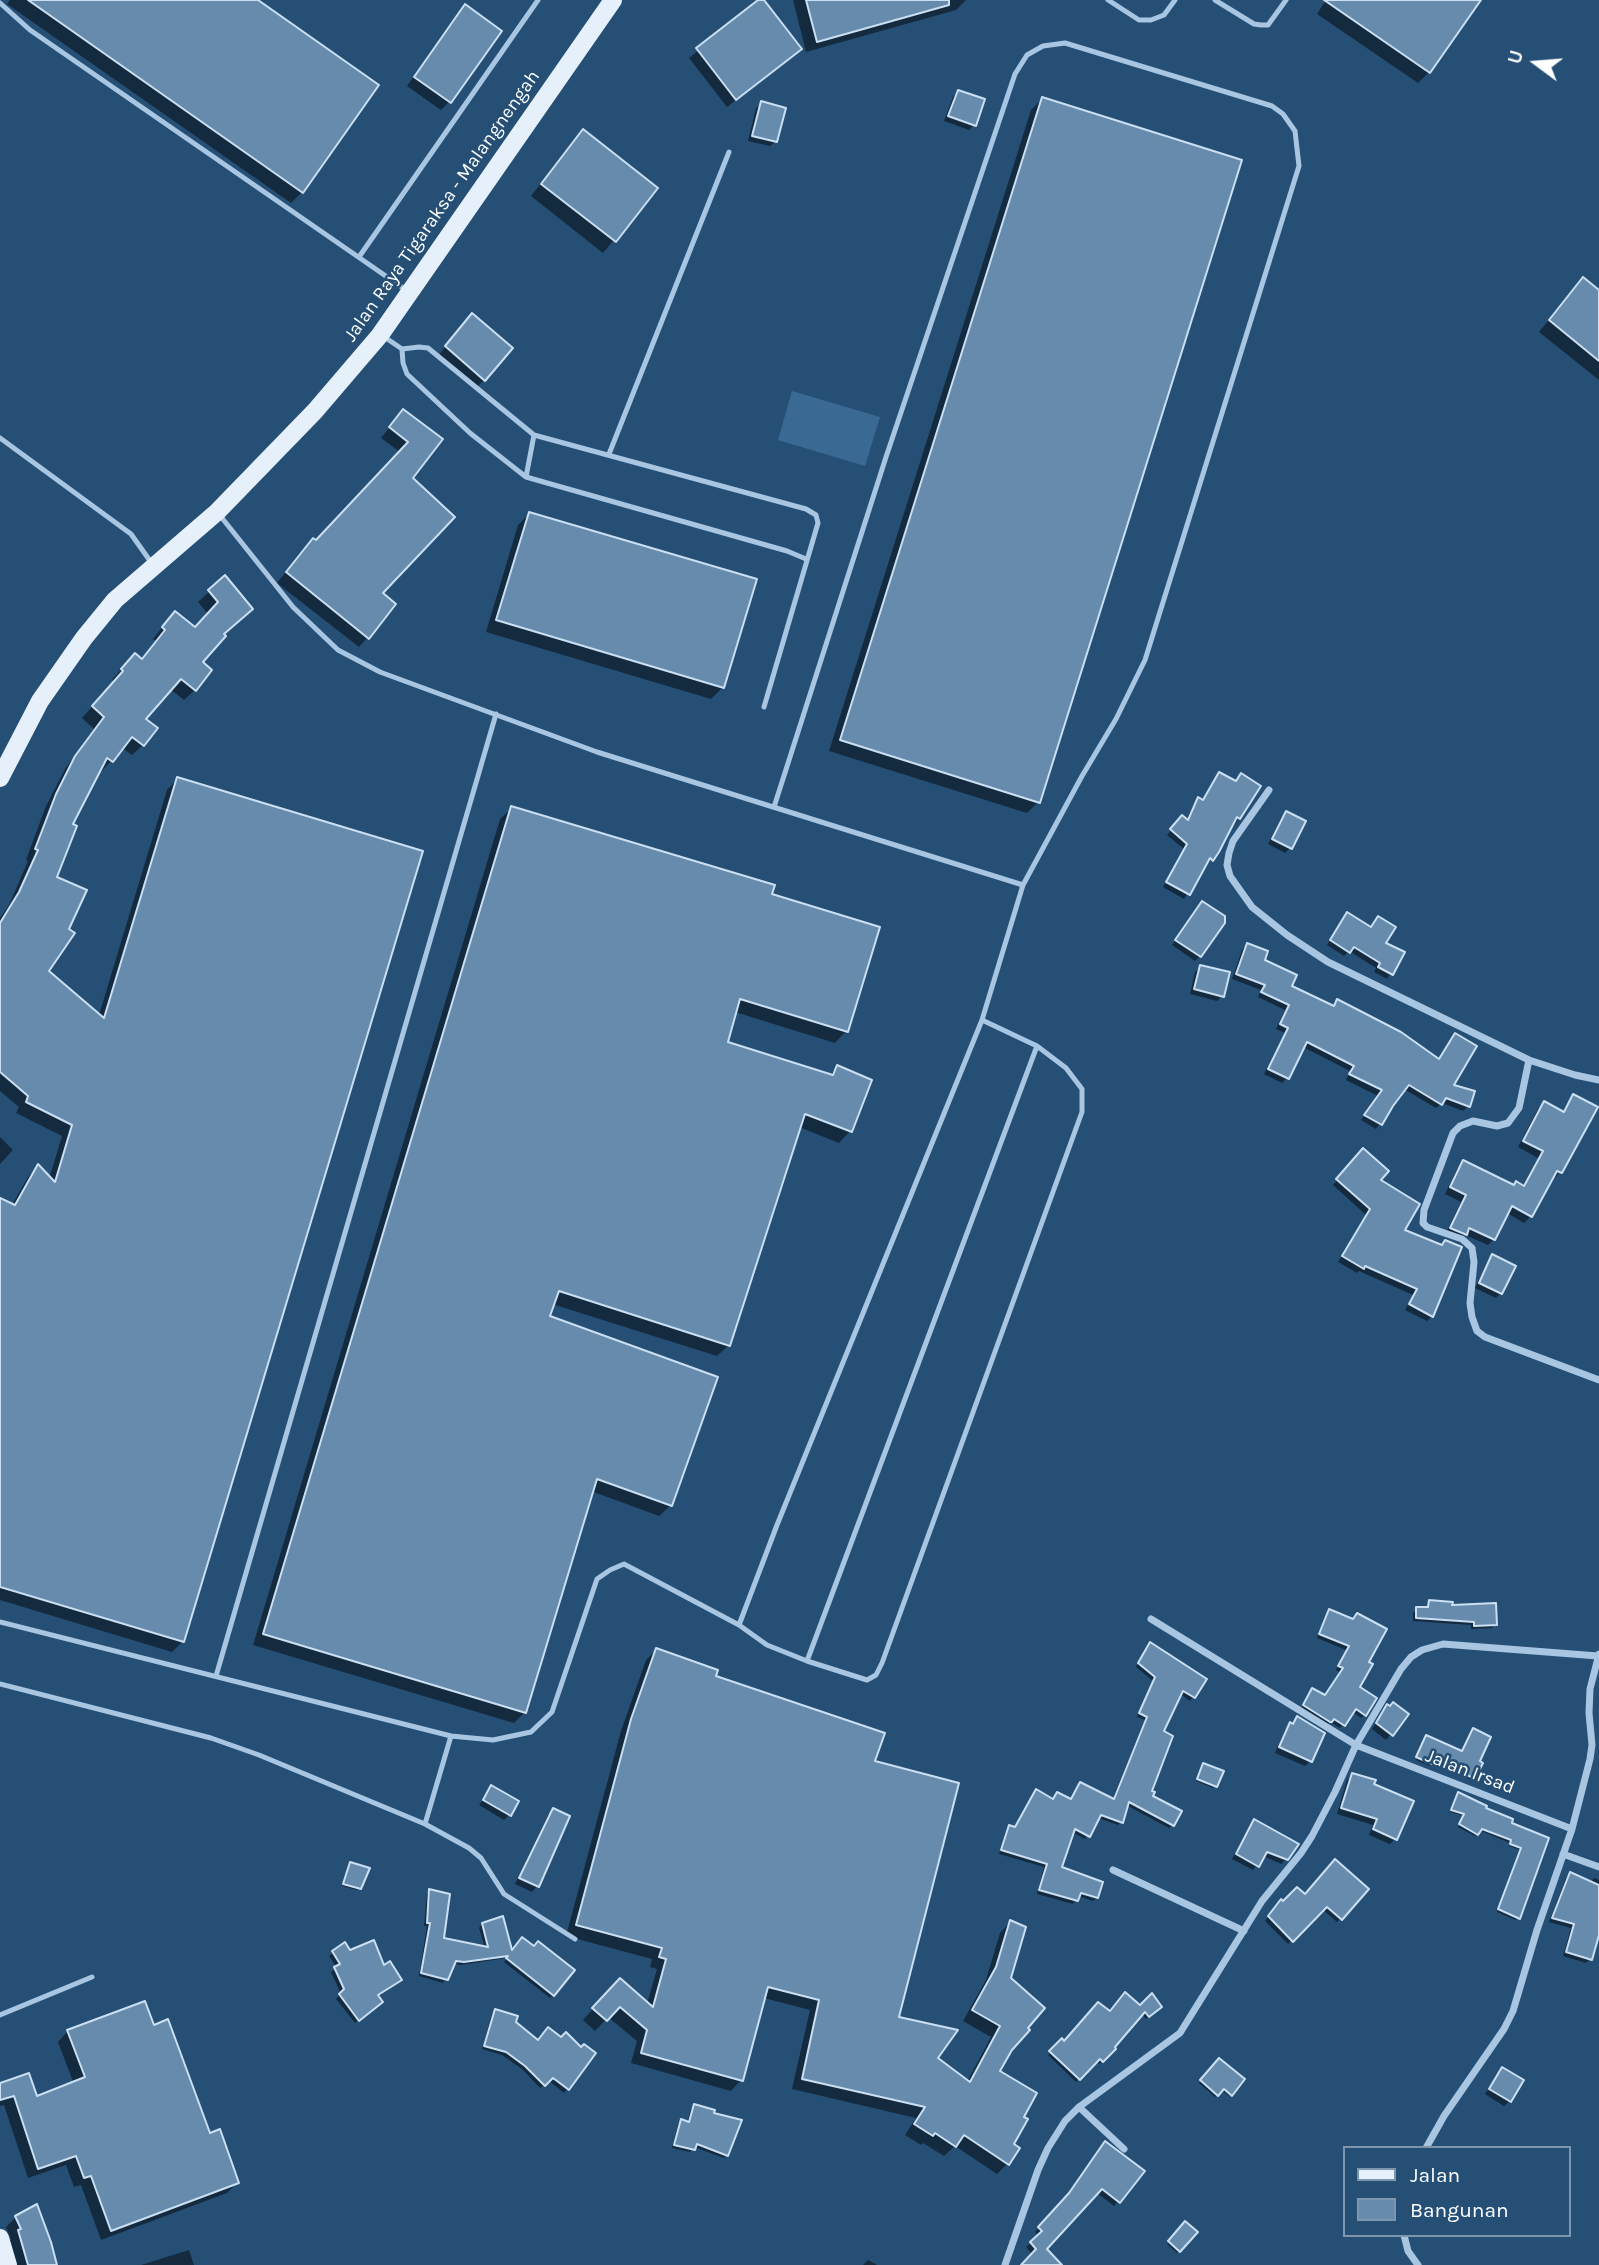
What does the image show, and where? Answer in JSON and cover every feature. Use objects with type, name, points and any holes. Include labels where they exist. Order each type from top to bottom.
[{"type":"main road","name":"Jalan Raya Tigaraksa - Malangnengah","points":[[0,778],[40,701],[84,638],[116,600],[217,512],[314,411],[380,335],[613,0]]},
{"type":"main road","points":[[0,2238],[8,2265]]},
{"type":"street","points":[[1269,789],[1233,841],[1227,865],[1236,886],[1252,907],[1287,935],[1328,962],[1529,1060],[1599,1080]]},
{"type":"street","points":[[1529,1060],[1519,1108],[1508,1123],[1497,1126],[1473,1121],[1460,1126],[1453,1133],[1424,1210],[1423,1223],[1427,1227],[1462,1238],[1472,1248],[1475,1262],[1470,1303],[1477,1331],[1485,1337],[1599,1380]]},
{"type":"street","name":"Jalan Irsad","points":[[1151,1619],[1356,1745],[1572,1829]]},
{"type":"street","points":[[1005,2265],[1048,2148],[1065,2121],[1079,2107],[1180,2032],[1262,1901],[1307,1844],[1356,1745],[1401,1669],[1411,1657],[1422,1650],[1443,1644],[1599,1655],[1590,1689],[1590,1759],[1572,1829],[1513,2011],[1427,2146]]},
{"type":"street","points":[[1563,1854],[1599,1867]]},
{"type":"street","points":[[1114,1870],[1244,1931]]},
{"type":"street","points":[[1079,2107],[1124,2150]]},
{"type":"street","points":[[1404,2237],[1408,2251],[1418,2265]]},
{"type":"lane","points":[[359,257],[537,0]]},
{"type":"lane","points":[[1108,0],[1139,20],[1151,20],[1164,15],[1175,0]]},
{"type":"lane","points":[[1215,0],[1254,24],[1261,25],[1268,24],[1286,0]]},
{"type":"lane","points":[[0,4],[30,30],[409,293]]},
{"type":"lane","points":[[739,1625],[782,1512],[982,1020],[1023,885],[1116,719],[1145,660],[1299,166],[1294,131],[1283,114],[1272,106],[1065,44],[1043,46],[1027,55],[1015,74],[886,457],[775,807]]},
{"type":"lane","points":[[609,454],[729,152]]},
{"type":"lane","points":[[380,335],[402,349],[428,348],[534,435],[806,509],[816,515],[818,523],[764,707]]},
{"type":"lane","points":[[402,349],[402,363],[407,374],[470,433],[526,477],[788,551],[806,559]]},
{"type":"lane","points":[[526,477],[534,435]]},
{"type":"lane","points":[[0,438],[131,534],[154,566]]},
{"type":"lane","points":[[217,512],[293,607],[338,650],[380,672],[597,752],[1023,885]]},
{"type":"lane","points":[[216,1676],[496,714]]},
{"type":"lane","points":[[0,1622],[451,1736],[493,1740],[531,1732],[552,1712],[597,1579],[624,1564],[739,1625],[767,1645],[867,1680],[876,1675],[1082,1112],[1082,1089],[1066,1068],[1037,1046],[982,1020]]},
{"type":"lane","points":[[807,1661],[1037,1046]]},
{"type":"lane","points":[[0,1684],[211,1738],[260,1755],[425,1824],[469,1848],[481,1858],[504,1894],[575,1939]]},
{"type":"lane","points":[[425,1824],[451,1736]]},
{"type":"lane","points":[[0,2015],[92,1977]]},
{"type":"shaded area","points":[[792,391],[880,417],[865,466],[778,440]]},
{"type":"building","points":[[28,0],[258,0],[379,85],[303,193]]},
{"type":"building","points":[[758,0],[764,0],[802,49],[736,100],[696,48]]},
{"type":"building","points":[[806,0],[949,0],[949,5],[817,42]]},
{"type":"building","points":[[1324,0],[1481,0],[1430,73]]},
{"type":"building","points":[[465,4],[502,31],[451,103],[414,77]]},
{"type":"building","points":[[958,90],[985,99],[976,126],[948,116]]},
{"type":"building","points":[[1042,97],[1242,160],[1040,803],[840,740]]},
{"type":"building","points":[[761,101],[786,108],[777,142],[752,136]]},
{"type":"building","points":[[583,129],[658,188],[616,242],[541,184]]},
{"type":"building","points":[[1583,277],[1599,290],[1599,361],[1549,320]]},
{"type":"building","points":[[472,313],[513,348],[485,381],[445,346]]},
{"type":"building","points":[[403,409],[443,439],[413,478],[455,517],[383,593],[396,604],[369,639],[286,572],[313,538],[316,540],[408,442],[389,427]]},
{"type":"building","points":[[529,512],[757,579],[724,688],[496,620]]},
{"type":"building","points":[[225,575],[253,609],[224,634],[226,636],[203,662],[212,670],[196,691],[181,679],[146,719],[158,728],[144,746],[132,737],[113,762],[107,758],[73,824],[77,826],[57,877],[87,890],[69,929],[75,933],[49,971],[104,1018],[177,777],[423,851],[184,1642],[0,1587],[0,1198],[15,1205],[38,1164],[55,1182],[72,1125],[26,1102],[28,1096],[0,1072],[0,923],[19,892],[38,850],[35,849],[56,794],[75,756],[104,717],[92,706],[135,653],[142,659],[165,630],[162,627],[175,611],[195,627],[218,602],[208,590]]},
{"type":"building","points":[[1219,772],[1236,781],[1241,773],[1261,786],[1240,819],[1237,817],[1213,861],[1210,858],[1190,895],[1166,882],[1187,844],[1170,829],[1182,815],[1188,820],[1198,797],[1203,800]]},
{"type":"building","points":[[511,806],[775,885],[772,894],[880,927],[848,1032],[740,999],[728,1042],[833,1075],[837,1065],[872,1080],[852,1132],[805,1114],[730,1346],[559,1291],[550,1316],[718,1377],[672,1506],[597,1479],[526,1713],[263,1634]]},
{"type":"building","points":[[1286,811],[1306,821],[1292,849],[1272,839]]},
{"type":"building","points":[[1202,901],[1225,916],[1225,923],[1201,957],[1175,940]]},
{"type":"building","points":[[1347,912],[1371,927],[1378,916],[1396,927],[1386,943],[1405,952],[1393,975],[1378,967],[1380,963],[1354,947],[1350,953],[1330,940]]},
{"type":"building","points":[[1247,943],[1268,951],[1265,960],[1297,975],[1292,986],[1334,1006],[1337,999],[1401,1032],[1439,1059],[1455,1033],[1477,1046],[1454,1085],[1475,1091],[1470,1107],[1446,1098],[1442,1105],[1409,1085],[1382,1125],[1364,1115],[1382,1090],[1349,1074],[1354,1066],[1307,1042],[1289,1079],[1268,1069],[1288,1028],[1280,1024],[1289,1005],[1261,992],[1265,985],[1236,974]]},
{"type":"building","points":[[1200,965],[1230,972],[1224,997],[1194,989]]},
{"type":"building","points":[[1573,1094],[1598,1107],[1562,1173],[1557,1171],[1532,1217],[1512,1206],[1495,1240],[1469,1228],[1467,1235],[1450,1228],[1466,1195],[1450,1187],[1463,1160],[1514,1185],[1516,1181],[1524,1186],[1543,1151],[1523,1141],[1544,1101],[1564,1112]]},
{"type":"building","points":[[1363,1148],[1389,1171],[1381,1180],[1420,1204],[1405,1230],[1442,1245],[1445,1240],[1462,1247],[1433,1317],[1409,1304],[1417,1289],[1365,1266],[1364,1269],[1342,1256],[1370,1209],[1336,1179]]},
{"type":"building","points":[[1492,1254],[1516,1266],[1502,1294],[1479,1283]]},
{"type":"building","points":[[1429,1600],[1453,1602],[1452,1605],[1496,1603],[1497,1625],[1474,1626],[1474,1622],[1416,1618],[1416,1607],[1428,1607]]},
{"type":"building","points":[[1329,1609],[1353,1619],[1357,1613],[1387,1629],[1369,1662],[1373,1664],[1360,1687],[1377,1698],[1366,1716],[1356,1709],[1345,1726],[1334,1719],[1330,1722],[1303,1705],[1312,1688],[1325,1695],[1343,1668],[1338,1666],[1349,1646],[1319,1634]]},
{"type":"building","points":[[1150,1642],[1207,1679],[1195,1698],[1183,1691],[1164,1731],[1173,1736],[1152,1791],[1155,1792],[1153,1796],[1182,1811],[1174,1826],[1129,1802],[1123,1823],[1101,1815],[1090,1837],[1075,1829],[1062,1867],[1103,1882],[1098,1898],[1081,1893],[1078,1901],[1039,1890],[1047,1864],[1001,1850],[1009,1825],[1015,1827],[1036,1789],[1053,1799],[1057,1792],[1071,1799],[1080,1782],[1114,1799],[1147,1717],[1139,1713],[1155,1677],[1138,1663]]},
{"type":"building","points":[[656,1648],[718,1670],[716,1676],[885,1733],[875,1761],[959,1783],[899,2017],[958,2030],[938,2058],[970,2082],[1000,2026],[972,2010],[996,1967],[1010,1920],[1026,1927],[1011,1978],[1045,2008],[1012,2050],[1000,2071],[1037,2093],[1024,2117],[1028,2119],[1014,2144],[1020,2148],[1009,2165],[964,2135],[956,2147],[935,2133],[933,2136],[914,2124],[925,2107],[802,2079],[819,2000],[768,1987],[743,2081],[641,2053],[647,2030],[620,2007],[607,2021],[592,2008],[620,1978],[653,2007],[666,1959],[659,1957],[662,1948],[576,1925],[631,1719]]},
{"type":"building","points":[[1393,1702],[1409,1714],[1393,1736],[1376,1723],[1387,1704],[1390,1706]]},
{"type":"building","points":[[1297,1716],[1325,1733],[1312,1762],[1279,1747],[1290,1722],[1293,1724]]},
{"type":"building","points":[[1473,1728],[1491,1737],[1475,1779],[1436,1760],[1434,1765],[1416,1757],[1426,1735],[1462,1751]]},
{"type":"building","points":[[1203,1763],[1224,1771],[1217,1787],[1197,1779]]},
{"type":"building","points":[[1352,1773],[1376,1780],[1374,1784],[1414,1801],[1397,1840],[1373,1829],[1377,1819],[1341,1808]]},
{"type":"building","points":[[491,1785],[519,1801],[511,1816],[483,1800]]},
{"type":"building","points":[[1458,1792],[1513,1819],[1512,1823],[1549,1838],[1520,1919],[1498,1909],[1521,1848],[1510,1844],[1511,1840],[1482,1829],[1478,1835],[1459,1824],[1464,1814],[1451,1810]]},
{"type":"building","points":[[553,1808],[570,1816],[539,1887],[519,1878]]},
{"type":"building","points":[[1254,1819],[1299,1844],[1288,1860],[1267,1852],[1259,1867],[1236,1854]]},
{"type":"building","points":[[1335,1859],[1369,1889],[1342,1920],[1327,1907],[1293,1942],[1268,1916],[1281,1899],[1283,1901],[1297,1887],[1305,1894]]},
{"type":"building","points":[[350,1862],[370,1868],[361,1889],[343,1884]]},
{"type":"building","points":[[1570,1872],[1599,1885],[1599,1935],[1592,1960],[1566,1952],[1574,1924],[1552,1918]]},
{"type":"building","points":[[429,1889],[450,1894],[444,1938],[488,1947],[482,1923],[503,1916],[512,1950],[522,1937],[534,1946],[538,1941],[575,1970],[554,1996],[506,1958],[508,1956],[456,1961],[448,1980],[421,1973],[430,1923],[427,1923]]},
{"type":"building","points":[[374,1940],[384,1965],[390,1961],[402,1980],[378,1995],[383,2002],[359,2021],[339,1994],[344,1989],[334,1967],[340,1964],[332,1951],[345,1942],[350,1950]]},
{"type":"building","points":[[1125,1992],[1140,2005],[1152,1993],[1162,2007],[1149,2017],[1145,2012],[1116,2049],[1103,2062],[1100,2059],[1080,2080],[1049,2051],[1062,2038],[1064,2041],[1098,2002],[1110,2011]]},
{"type":"building","points":[[145,2001],[154,2025],[168,2019],[210,2133],[220,2129],[239,2183],[111,2231],[91,2176],[84,2178],[76,2156],[38,2169],[14,2096],[0,2100],[0,2083],[29,2073],[37,2096],[85,2077],[67,2030]]},
{"type":"building","points":[[495,2009],[518,2016],[516,2022],[538,2040],[548,2027],[561,2037],[566,2032],[581,2047],[584,2044],[596,2053],[569,2090],[553,2078],[545,2086],[506,2052],[484,2046]]},
{"type":"building","points":[[1219,2058],[1245,2079],[1232,2096],[1224,2089],[1218,2096],[1200,2080]]},
{"type":"building","points":[[1502,2067],[1524,2080],[1511,2102],[1489,2089]]},
{"type":"building","points":[[694,2104],[715,2110],[714,2113],[742,2120],[728,2156],[697,2144],[695,2150],[674,2145],[681,2119],[689,2122]]},
{"type":"building","points":[[1105,2141],[1145,2171],[1120,2203],[1102,2189],[1047,2249],[1062,2265],[1021,2265],[1036,2249],[1030,2242],[1042,2231],[1038,2227],[1069,2193]]},
{"type":"building","points":[[37,2204],[57,2265],[28,2265],[18,2230],[21,2229],[15,2216]]},
{"type":"building","points":[[1185,2221],[1198,2232],[1180,2252],[1168,2241]]}]
